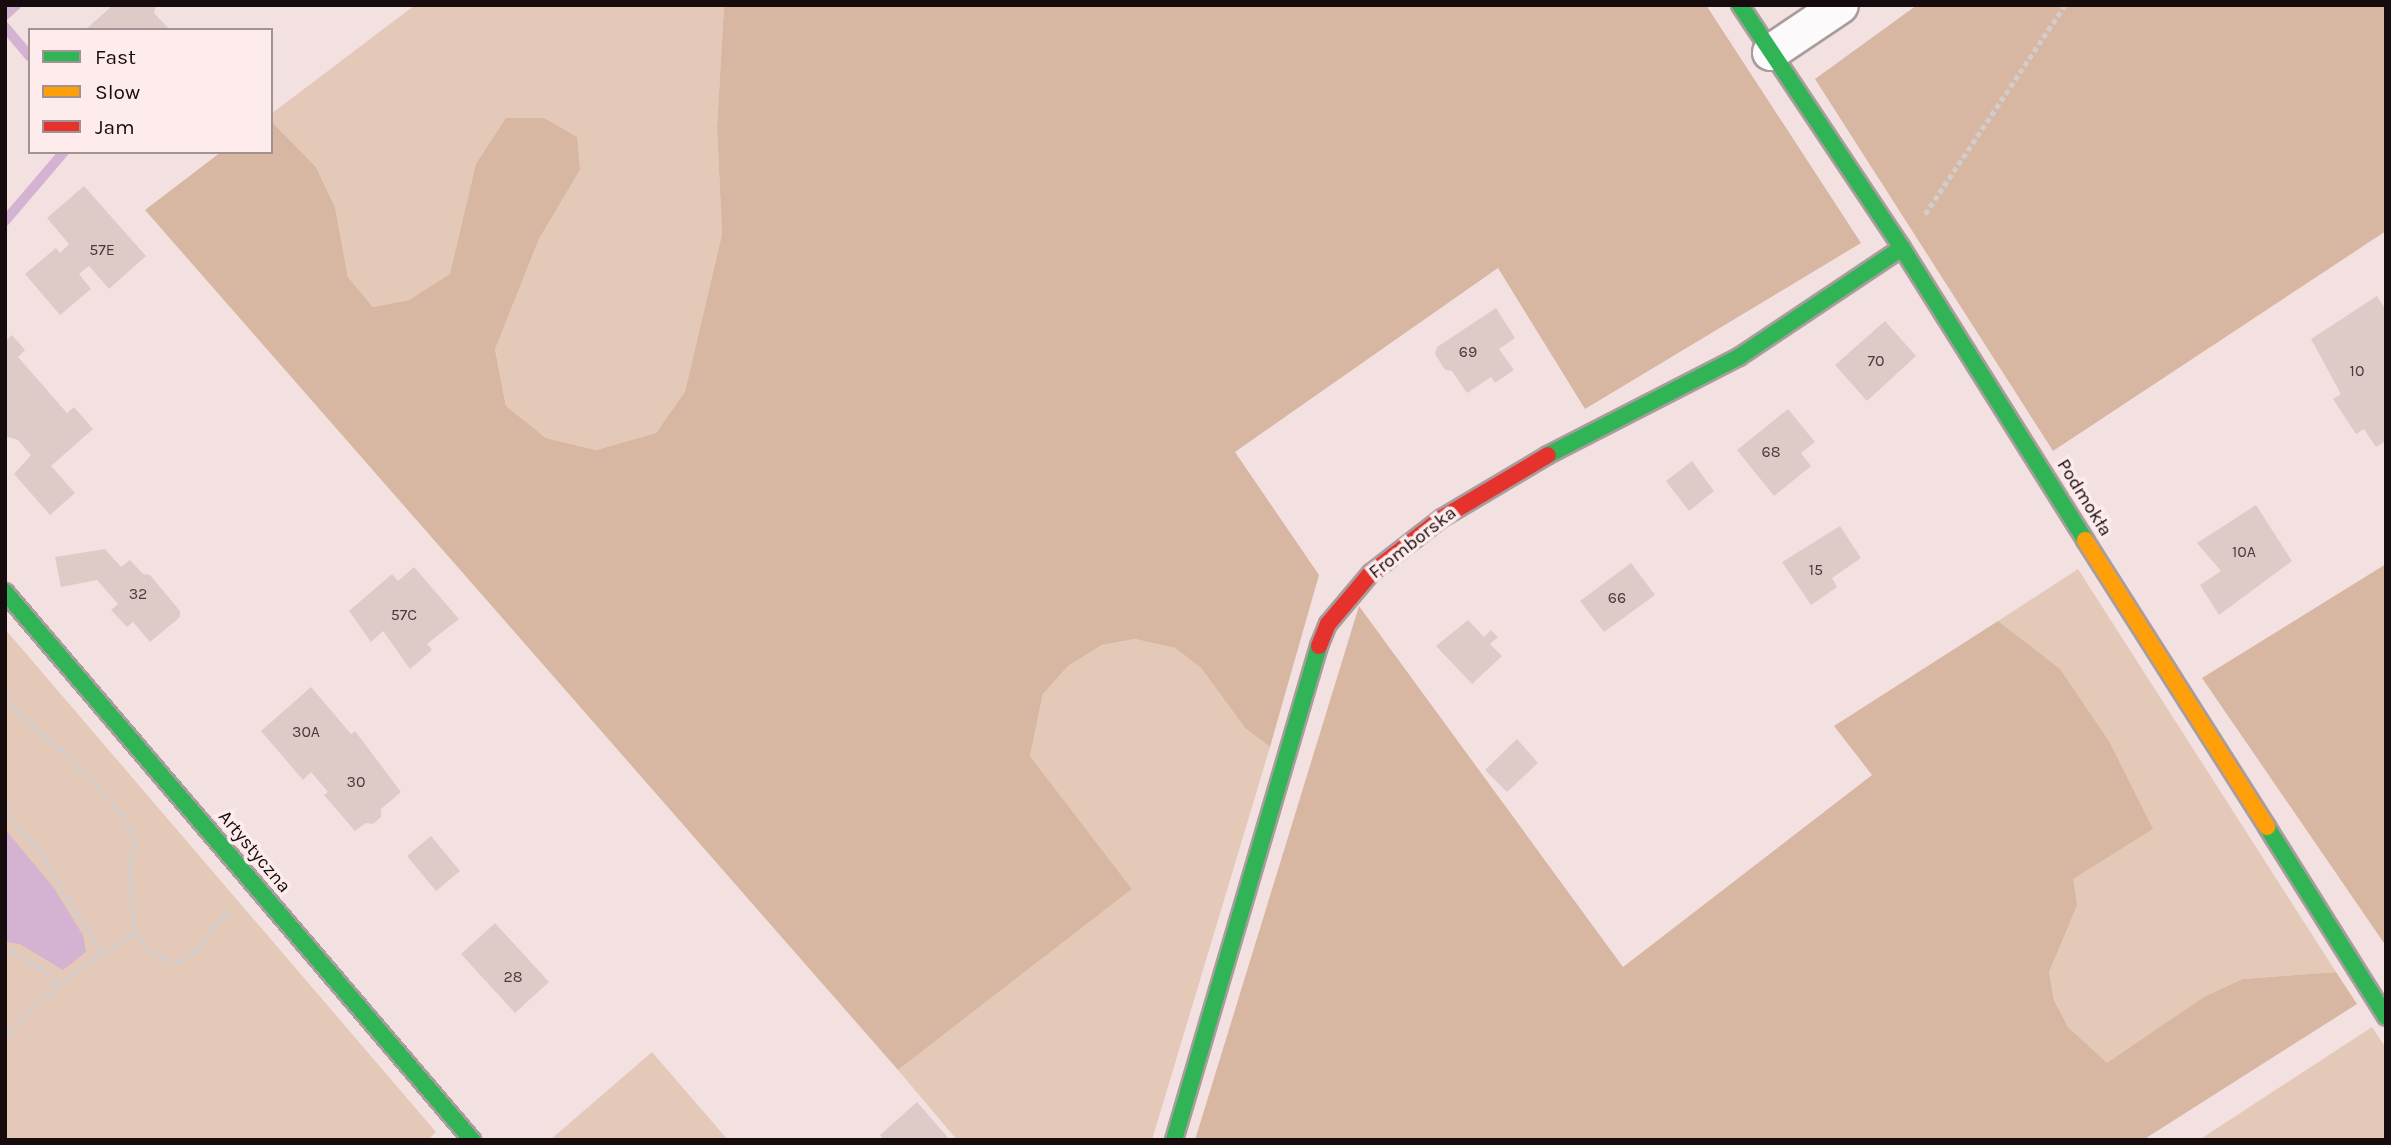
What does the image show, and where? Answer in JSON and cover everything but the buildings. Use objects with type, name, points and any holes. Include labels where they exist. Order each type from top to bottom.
[{"type":"street","name":"Podmokła","points":[[1740,5],[1902,248],[2386,1017]]},
{"type":"street","points":[[1770,52],[1840,5]]},
{"type":"street","name":"Fromborska","points":[[1174,1140],[1307,678],[1328,624],[1371,573],[1442,518],[1520,469],[1740,357],[1902,248]]},
{"type":"street","name":"Artystyczna","points":[[5,592],[472,1140]]},
{"type":"path","points":[[1902,248],[2065,5]]},
{"type":"path","points":[[5,701],[60,748],[121,812],[135,842],[131,865],[134,933],[152,953],[178,962],[198,948],[251,881]]},
{"type":"path","points":[[5,813],[36,845],[102,954]]},
{"type":"path","points":[[5,1037],[57,984],[134,933]]},
{"type":"path","points":[[5,948],[39,966],[57,984]]},
{"type":"shaded area","points":[[415,5],[724,5],[717,128],[722,234],[685,393],[656,433],[596,450],[546,438],[506,406],[495,348],[539,239],[580,170],[459,246],[450,275],[409,300],[373,307],[348,277],[335,207],[316,167],[273,123],[273,112]]},
{"type":"shaded area","points":[[724,5],[1706,5],[1861,243],[1585,409],[1498,268],[1235,452],[1319,575],[1270,747],[1245,728],[1201,668],[1175,648],[1135,639],[1102,645],[1068,666],[1043,694],[1030,756],[1132,889],[898,1070],[145,210],[218,154],[273,154],[273,123],[316,167],[335,207],[348,277],[373,307],[409,300],[450,274],[476,164],[506,118],[544,118],[577,137],[580,170],[539,239],[495,349],[506,406],[546,438],[596,450],[656,433],[685,392],[722,234],[717,128]]},
{"type":"shaded area","points":[[1917,5],[2386,5],[2386,231],[2053,451],[1815,79]]},
{"type":"shaded area","points":[[2386,564],[2386,946],[2202,678]]},
{"type":"shaded area","points":[[2078,569],[2336,972],[2243,979],[2107,1064],[2068,1027],[2054,1000],[2049,972],[2073,879],[2060,670],[1998,621]]},
{"type":"shaded area","points":[[1359,606],[1623,967],[1872,775],[1834,726],[1998,621],[2060,669],[2110,743],[2153,829],[2073,879],[2077,905],[2049,972],[2054,1000],[2068,1027],[2107,1063],[2204,997],[2243,979],[2336,972],[2357,1004],[2143,1140],[1195,1140]]},
{"type":"shaded area","points":[[5,629],[436,1132],[428,1140],[5,1140]]},
{"type":"shaded area","points":[[1135,639],[1175,648],[1201,668],[1245,728],[1270,747],[1152,1140],[957,1140],[898,1070],[1132,889],[1030,756],[1043,694],[1068,666],[1102,645]]},
{"type":"shaded area","points":[[5,829],[54,888],[83,935],[86,952],[63,970],[20,944],[5,942]]},
{"type":"shaded area","points":[[2372,1027],[2386,1048],[2386,1140],[2199,1140]]},
{"type":"shaded area","points":[[652,1052],[728,1140],[550,1140]]},
{"type":"waterway","points":[[5,15],[16,5]]},
{"type":"waterway","points":[[5,27],[28,55]]},
{"type":"waterway","points":[[5,221],[62,154]]},
{"type":"traffic: fast","points":[[1740,5],[1902,248],[2085,540]]},
{"type":"traffic: fast","points":[[1548,455],[1739,357],[1902,248]]},
{"type":"traffic: fast","points":[[5,592],[472,1140]]},
{"type":"traffic: fast","points":[[1174,1140],[1319,646]]},
{"type":"traffic: fast","points":[[2267,827],[2386,1017]]},
{"type":"traffic: slow","points":[[2085,540],[2267,827]]},
{"type":"traffic: jam","points":[[1319,646],[1328,624],[1371,573],[1442,518],[1548,455]]}]
